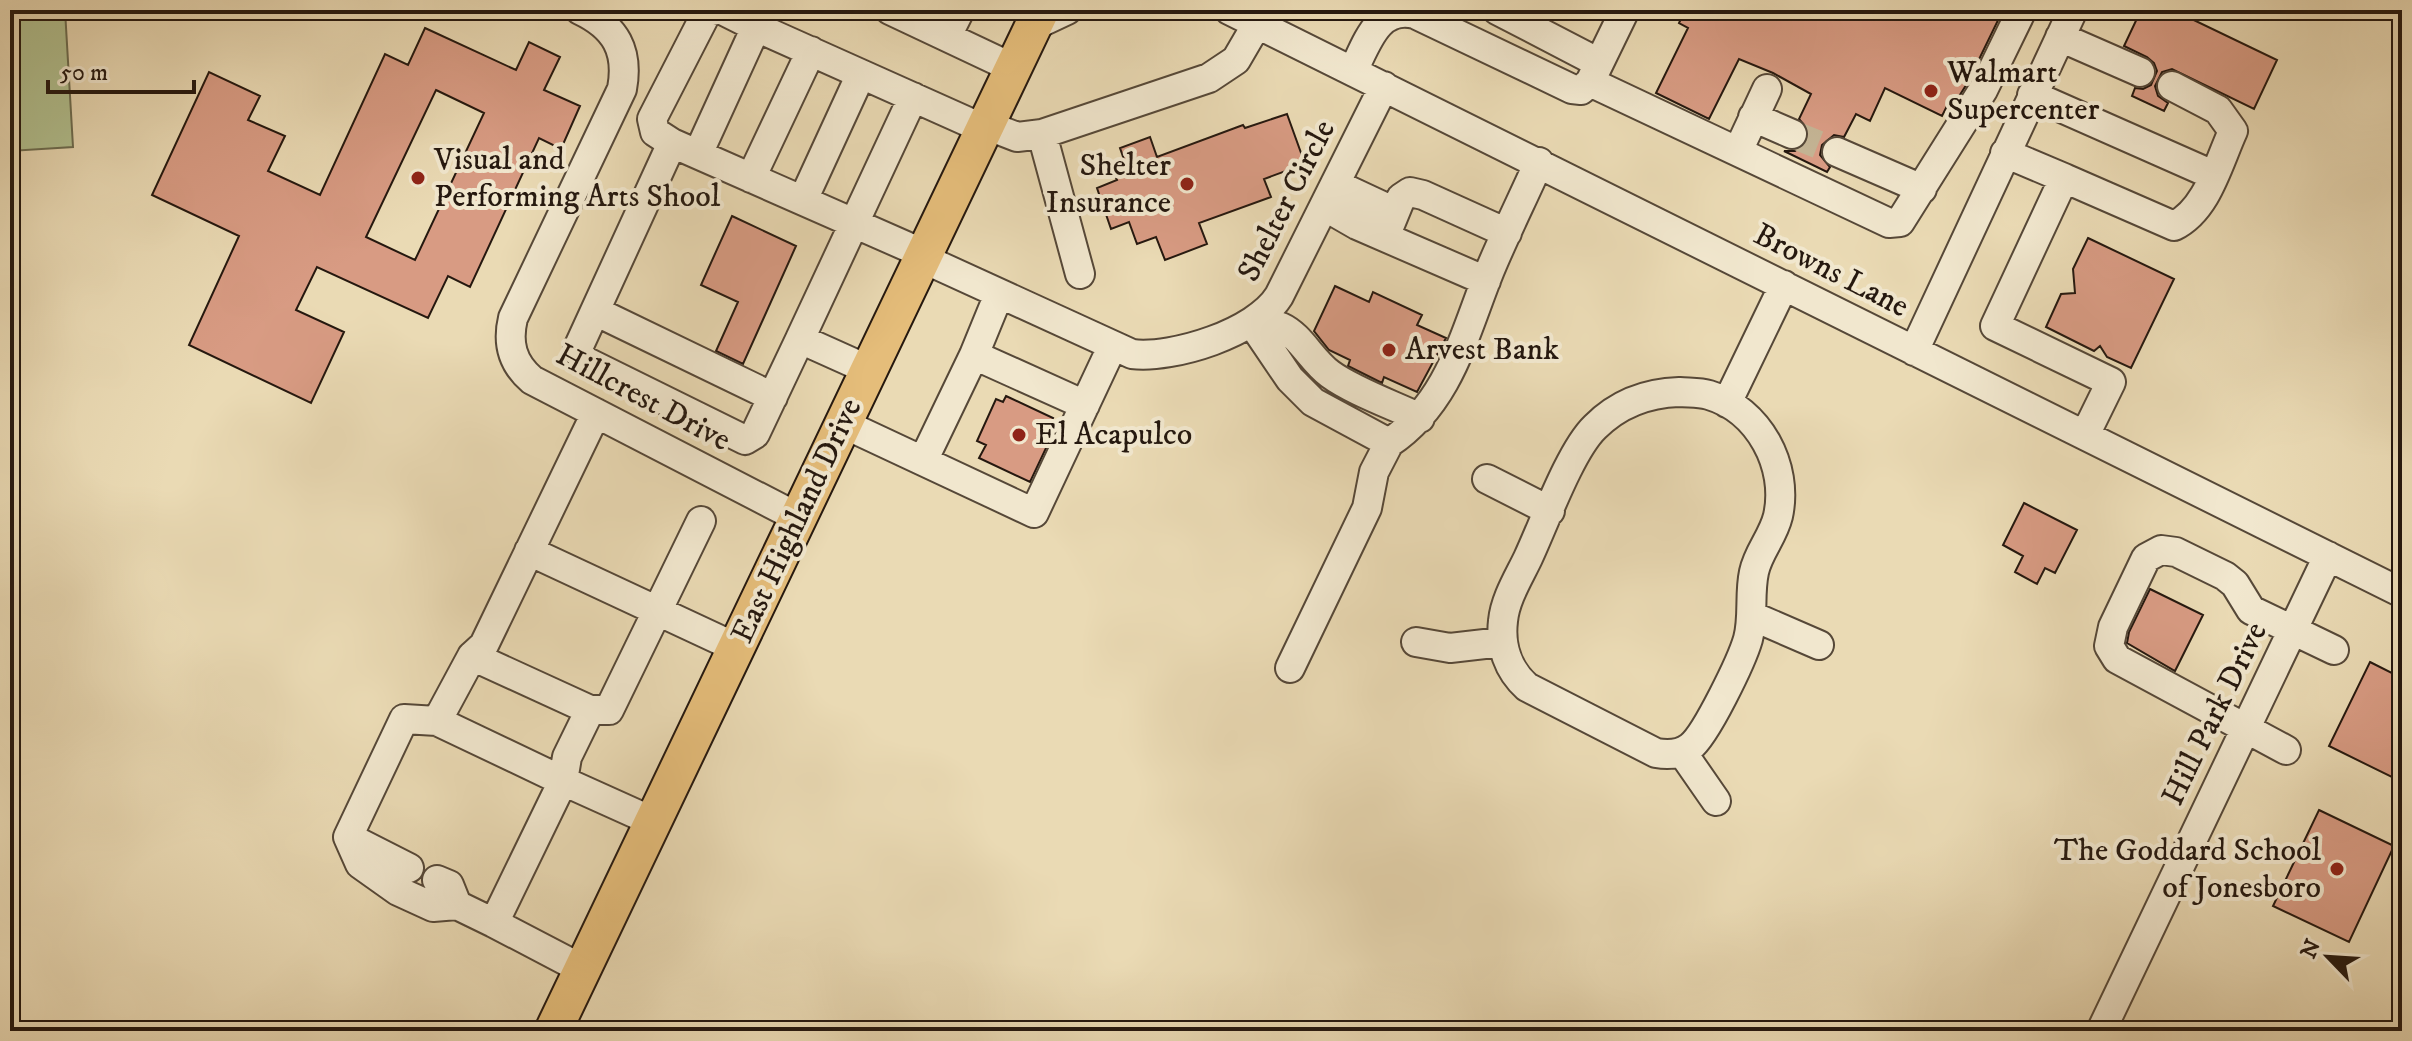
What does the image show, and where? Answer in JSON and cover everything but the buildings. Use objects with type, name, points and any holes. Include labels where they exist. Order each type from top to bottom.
[{"type":"main road","name":"East Highland Drive","points":[[554,1031],[1037,18]]},
{"type":"street","name":"Hillcrest Drive","points":[[580,10],[595,17],[611,31],[622,50],[625,71],[622,89],[513,318],[510,330],[513,358],[520,370],[532,380],[799,518]]},
{"type":"street","points":[[716,10],[707,12],[652,119],[655,132],[672,143],[578,348],[583,360],[745,440],[755,434],[913,97]]},
{"type":"street","points":[[722,10],[913,97],[1017,137],[1042,134],[1209,78],[1236,60],[1257,24]]},
{"type":"street","points":[[890,10],[1013,68]]},
{"type":"street","points":[[947,36],[960,10]]},
{"type":"street","points":[[1037,18],[1067,10]]},
{"type":"street","name":"Browns Lane","points":[[1229,10],[2402,593]]},
{"type":"street","points":[[1497,10],[1594,73],[1738,151],[1889,223],[1900,222],[1922,189],[1983,90],[2022,10]]},
{"type":"street","points":[[1353,71],[1386,15],[1403,11],[1572,89],[1581,90],[1594,73],[1625,10]]},
{"type":"street","points":[[1914,351],[2073,10]]},
{"type":"street","points":[[698,154],[756,27]]},
{"type":"street","points":[[2060,37],[2140,72]]},
{"type":"street","points":[[751,178],[811,51]]},
{"type":"street","points":[[803,200],[861,74]]},
{"type":"street","name":"Shelter Circle","points":[[672,143],[855,223],[1112,347],[1146,356],[1235,333],[1258,331],[1384,86]]},
{"type":"street","points":[[2005,153],[2174,226],[2188,219],[2201,202],[2233,131],[2218,110],[2172,86]]},
{"type":"street","points":[[1738,151],[1767,89]]},
{"type":"street","points":[[2032,95],[2213,175]]},
{"type":"street","points":[[1753,117],[1792,134]]},
{"type":"street","points":[[1042,134],[1080,274]]},
{"type":"street","points":[[1837,152],[1922,189]]},
{"type":"street","points":[[1290,668],[1367,508],[1374,472],[1389,443],[1413,428],[1437,396],[1539,162]]},
{"type":"street","points":[[2064,178],[1995,326],[2111,382],[2085,435]]},
{"type":"street","points":[[1390,224],[1401,198],[1410,192],[1507,233]]},
{"type":"street","points":[[1330,195],[1357,225],[1390,224],[1486,281]]},
{"type":"street","points":[[1727,403],[1784,285]]},
{"type":"street","points":[[923,461],[974,355],[999,294]]},
{"type":"street","points":[[595,311],[773,397]]},
{"type":"street","points":[[1389,443],[1313,402],[1290,379],[1258,331],[1281,327],[1292,332],[1330,374],[1420,418]]},
{"type":"street","points":[[800,339],[869,370]]},
{"type":"street","points":[[844,424],[1034,513],[1112,347]]},
{"type":"street","points":[[974,355],[1085,405]]},
{"type":"street","points":[[1670,392],[1711,395],[1727,403],[1753,422],[1775,459],[1779,476],[1778,513],[1772,535],[1754,571],[1752,616],[1747,641],[1701,737],[1682,752],[1656,753],[1527,687],[1509,665],[1502,642],[1506,608],[1585,439],[1615,411],[1637,399],[1670,392]]},
{"type":"street","points":[[437,721],[472,656],[484,645],[596,413]]},
{"type":"street","points":[[1487,479],[1550,511]]},
{"type":"street","points":[[472,656],[590,710],[609,710],[701,521]]},
{"type":"street","points":[[2286,750],[2117,659],[2109,646],[2113,627],[2146,558],[2161,550],[2176,552],[2225,576],[2235,584],[2251,610],[2334,650]]},
{"type":"street","points":[[529,551],[737,648]]},
{"type":"street","name":"Hill Park Drive","points":[[2101,1031],[2328,556]]},
{"type":"street","points":[[1752,616],[1819,645]]},
{"type":"street","points":[[1416,642],[1450,648],[1502,642]]},
{"type":"street","points":[[494,923],[563,781],[567,757],[590,710]]},
{"type":"street","points":[[582,969],[457,905],[433,907],[398,891],[360,864],[348,837],[404,719],[437,721],[654,822]]},
{"type":"street","points":[[1682,752],[1716,801]]},
{"type":"street","points":[[348,837],[409,868]]},
{"type":"street","points":[[437,880],[449,885],[457,905]]},
{"type":"green space","points":[[10,10],[65,10],[73,147],[10,151]]},
{"type":"tunnel","points":[[1792,134],[1837,152]]},
{"type":"place","name":"Walmart Supercenter","points":[[1931,91]]},
{"type":"place","name":"Visual and Performing Arts Shool","points":[[418,178]]},
{"type":"place","name":"Shelter Insurance","points":[[1187,184]]},
{"type":"place","name":"Arvest Bank","points":[[1389,350]]},
{"type":"place","name":"El Acapulco","points":[[1019,435]]},
{"type":"place","name":"The Goddard School of Jonesboro","points":[[2337,869]]}]
